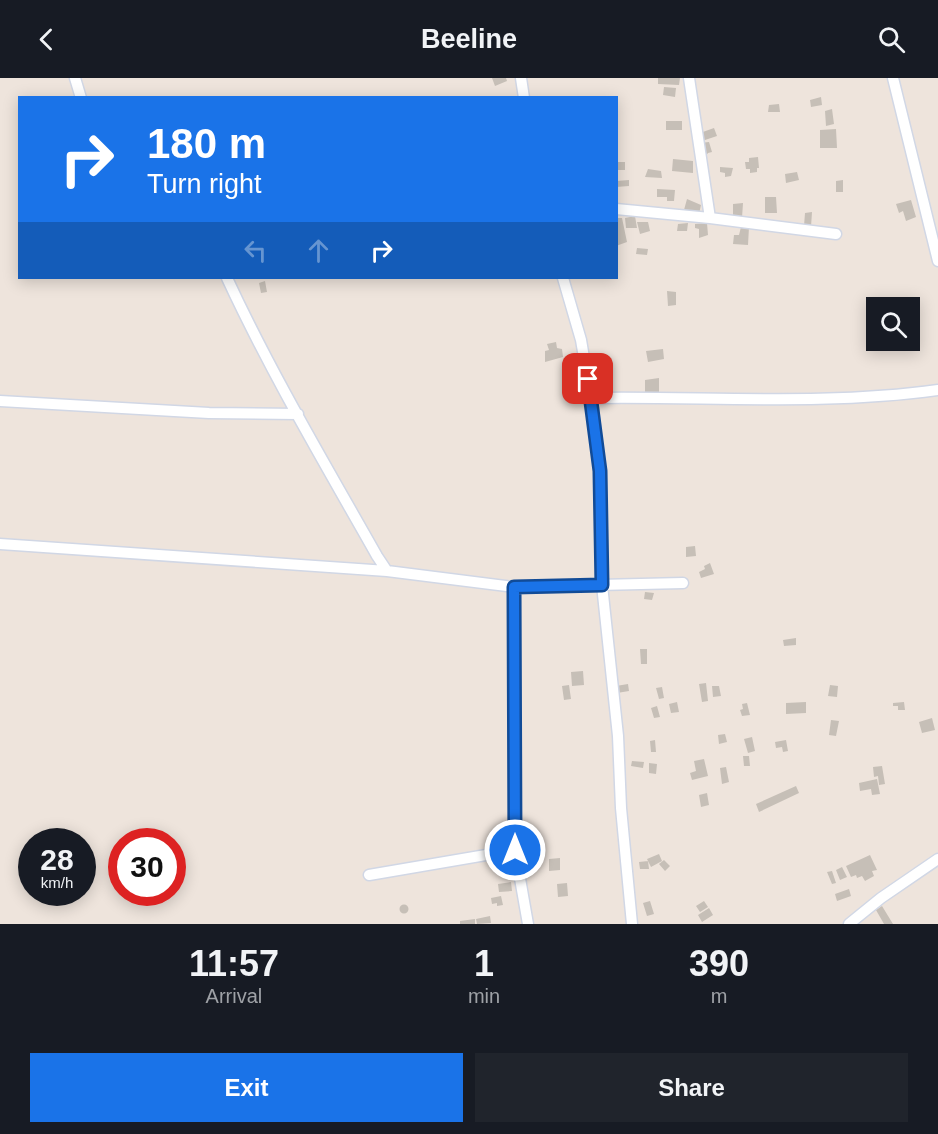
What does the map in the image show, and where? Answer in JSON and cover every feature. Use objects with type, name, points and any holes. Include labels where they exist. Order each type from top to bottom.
[{"type":"street","points":[[75,78],[80,96]]},
{"type":"street","points":[[521,78],[524,96]]},
{"type":"street","points":[[689,78],[710,218]]},
{"type":"street","points":[[893,78],[938,261]]},
{"type":"street","points":[[618,209],[836,234]]},
{"type":"street","points":[[227,279],[246,320],[376,556],[387,571]]},
{"type":"street","points":[[563,279],[581,340],[600,471],[602,585],[618,736],[621,808],[632,924]]},
{"type":"street","points":[[591,398],[833,399],[938,390]]},
{"type":"street","points":[[0,401],[209,413],[298,414]]},
{"type":"street","points":[[0,544],[387,571],[514,587],[683,583]]},
{"type":"street","points":[[514,587],[515,850],[528,924]]},
{"type":"street","points":[[369,875],[515,850]]},
{"type":"street","points":[[849,924],[881,898],[938,859]]},
{"type":"building","points":[[492,78],[506,78],[507,81],[495,86]]},
{"type":"building","points":[[658,78],[680,78],[679,85],[658,84]]},
{"type":"building","points":[[664,87],[676,88],[675,97],[663,95]]},
{"type":"building","points":[[821,97],[822,105],[811,107],[810,100]]},
{"type":"building","points":[[779,104],[780,112],[768,112],[769,105]]},
{"type":"building","points":[[832,109],[834,124],[826,126],[825,111]]},
{"type":"building","points":[[666,121],[682,121],[682,130],[666,130]]},
{"type":"building","points":[[714,128],[717,136],[702,141],[700,133]]},
{"type":"building","points":[[836,129],[837,148],[820,148],[820,130]]},
{"type":"building","points":[[709,142],[712,152],[705,157],[700,143]]},
{"type":"building","points":[[758,157],[757,172],[750,173],[750,169],[746,169],[745,162],[749,162],[749,158]]},
{"type":"building","points":[[673,159],[693,161],[693,173],[672,171]]},
{"type":"building","points":[[618,162],[625,162],[625,170],[618,170]]},
{"type":"building","points":[[720,167],[733,168],[731,176],[725,177],[725,173],[720,172]]},
{"type":"building","points":[[648,169],[661,171],[662,178],[645,177]]},
{"type":"building","points":[[797,172],[799,180],[786,183],[785,174]]},
{"type":"building","points":[[629,180],[629,186],[618,187],[618,181]]},
{"type":"building","points":[[843,180],[843,192],[836,192],[836,181]]},
{"type":"building","points":[[657,189],[675,190],[674,201],[667,201],[667,197],[657,197]]},
{"type":"building","points":[[765,197],[776,197],[777,213],[765,213]]},
{"type":"building","points":[[687,199],[701,205],[699,214],[684,210]]},
{"type":"building","points":[[911,200],[916,217],[906,221],[903,211],[899,213],[896,204]]},
{"type":"building","points":[[743,203],[742,218],[733,216],[733,204]]},
{"type":"building","points":[[812,212],[811,227],[804,226],[805,213]]},
{"type":"building","points":[[635,216],[637,228],[626,228],[625,218]]},
{"type":"building","points":[[618,218],[622,218],[627,242],[618,245]]},
{"type":"building","points":[[637,222],[648,222],[650,231],[640,234]]},
{"type":"building","points":[[688,223],[687,231],[677,231],[678,224]]},
{"type":"building","points":[[707,223],[708,235],[699,238],[699,229],[695,228],[695,224]]},
{"type":"building","points":[[741,227],[749,227],[748,245],[733,244],[734,235],[739,235]]},
{"type":"building","points":[[637,248],[648,249],[647,255],[636,254]]},
{"type":"building","points":[[265,281],[267,292],[261,293],[259,283]]},
{"type":"building","points":[[667,291],[676,292],[676,305],[668,306]]},
{"type":"building","points":[[556,342],[557,348],[562,349],[563,357],[545,362],[545,351],[549,350],[547,344]]},
{"type":"building","points":[[663,349],[664,359],[648,362],[646,351]]},
{"type":"building","points":[[659,378],[659,392],[645,394],[645,380]]},
{"type":"building","points":[[695,546],[696,556],[686,557],[686,547]]},
{"type":"building","points":[[710,563],[714,574],[701,578],[699,572]]},
{"type":"building","points":[[645,592],[654,593],[652,600],[644,599]]},
{"type":"building","points":[[796,638],[796,645],[784,646],[783,640]]},
{"type":"building","points":[[640,649],[647,649],[647,664],[641,664]]},
{"type":"building","points":[[583,671],[584,685],[572,686],[571,672]]},
{"type":"building","points":[[706,683],[708,701],[702,702],[699,684]]},
{"type":"building","points":[[628,684],[629,691],[617,693],[616,686]]},
{"type":"building","points":[[569,685],[571,699],[564,700],[562,686]]},
{"type":"building","points":[[830,685],[838,686],[837,697],[828,696]]},
{"type":"building","points":[[712,686],[719,686],[721,696],[713,697]]},
{"type":"building","points":[[662,687],[664,698],[659,699],[656,688]]},
{"type":"building","points":[[677,702],[679,712],[671,713],[669,704]]},
{"type":"building","points":[[806,702],[806,713],[786,714],[786,703]]},
{"type":"building","points":[[904,702],[905,710],[898,710],[898,706],[893,706],[893,703]]},
{"type":"building","points":[[747,703],[750,715],[742,716],[740,710],[743,709],[742,704]]},
{"type":"building","points":[[657,706],[660,717],[654,718],[651,708]]},
{"type":"building","points":[[932,718],[935,730],[922,733],[919,722]]},
{"type":"building","points":[[831,720],[839,721],[836,736],[829,735]]},
{"type":"building","points":[[725,734],[727,742],[719,744],[718,735]]},
{"type":"building","points":[[752,737],[755,751],[748,753],[744,739]]},
{"type":"building","points":[[655,740],[656,752],[651,752],[650,741]]},
{"type":"building","points":[[786,740],[788,751],[783,752],[782,747],[776,748],[775,742]]},
{"type":"building","points":[[743,756],[749,756],[750,766],[744,766]]},
{"type":"building","points":[[704,759],[708,776],[692,780],[690,773],[696,771],[694,761]]},
{"type":"building","points":[[632,761],[644,762],[643,768],[631,766]]},
{"type":"building","points":[[649,763],[657,764],[656,774],[649,773]]},
{"type":"building","points":[[882,766],[885,784],[879,785],[878,776],[874,777],[873,767]]},
{"type":"building","points":[[726,767],[729,782],[722,784],[720,768]]},
{"type":"building","points":[[877,779],[880,794],[872,795],[871,789],[860,791],[859,783]]},
{"type":"building","points":[[796,786],[799,793],[759,812],[756,804]]},
{"type":"building","points":[[707,793],[709,805],[701,807],[699,795]]},
{"type":"building","points":[[659,854],[662,861],[651,867],[647,859]]},
{"type":"building","points":[[870,855],[877,870],[872,871],[874,876],[865,881],[862,876],[851,877],[846,866]]},
{"type":"building","points":[[560,858],[560,870],[549,871],[549,859]]},
{"type":"building","points":[[664,860],[670,866],[665,871],[659,864]]},
{"type":"building","points":[[648,861],[649,869],[640,869],[639,862]]},
{"type":"building","points":[[842,867],[847,877],[840,880],[836,870]]},
{"type":"building","points":[[832,871],[836,883],[832,884],[827,872]]},
{"type":"building","points":[[511,882],[512,891],[499,892],[498,884]]},
{"type":"building","points":[[567,883],[568,896],[558,897],[557,884]]},
{"type":"building","points":[[849,889],[851,896],[837,901],[835,894]]},
{"type":"building","points":[[501,896],[503,905],[492,904],[491,898]]},
{"type":"building","points":[[650,901],[654,914],[647,916],[643,903]]},
{"type":"building","points":[[704,901],[708,907],[700,912],[696,906]]},
{"type":"building","points":[[404,905],[408,909],[404,913],[400,909]]},
{"type":"building","points":[[882,906],[893,924],[884,924],[876,910]]},
{"type":"building","points":[[709,908],[713,915],[702,922],[698,915]]},
{"type":"building","points":[[490,916],[491,923],[477,924],[476,919]]},
{"type":"building","points":[[475,919],[475,924],[460,924],[460,921]]},
{"type":"route","points":[[515,850],[514,587],[602,585],[600,471],[588,379]]}]
